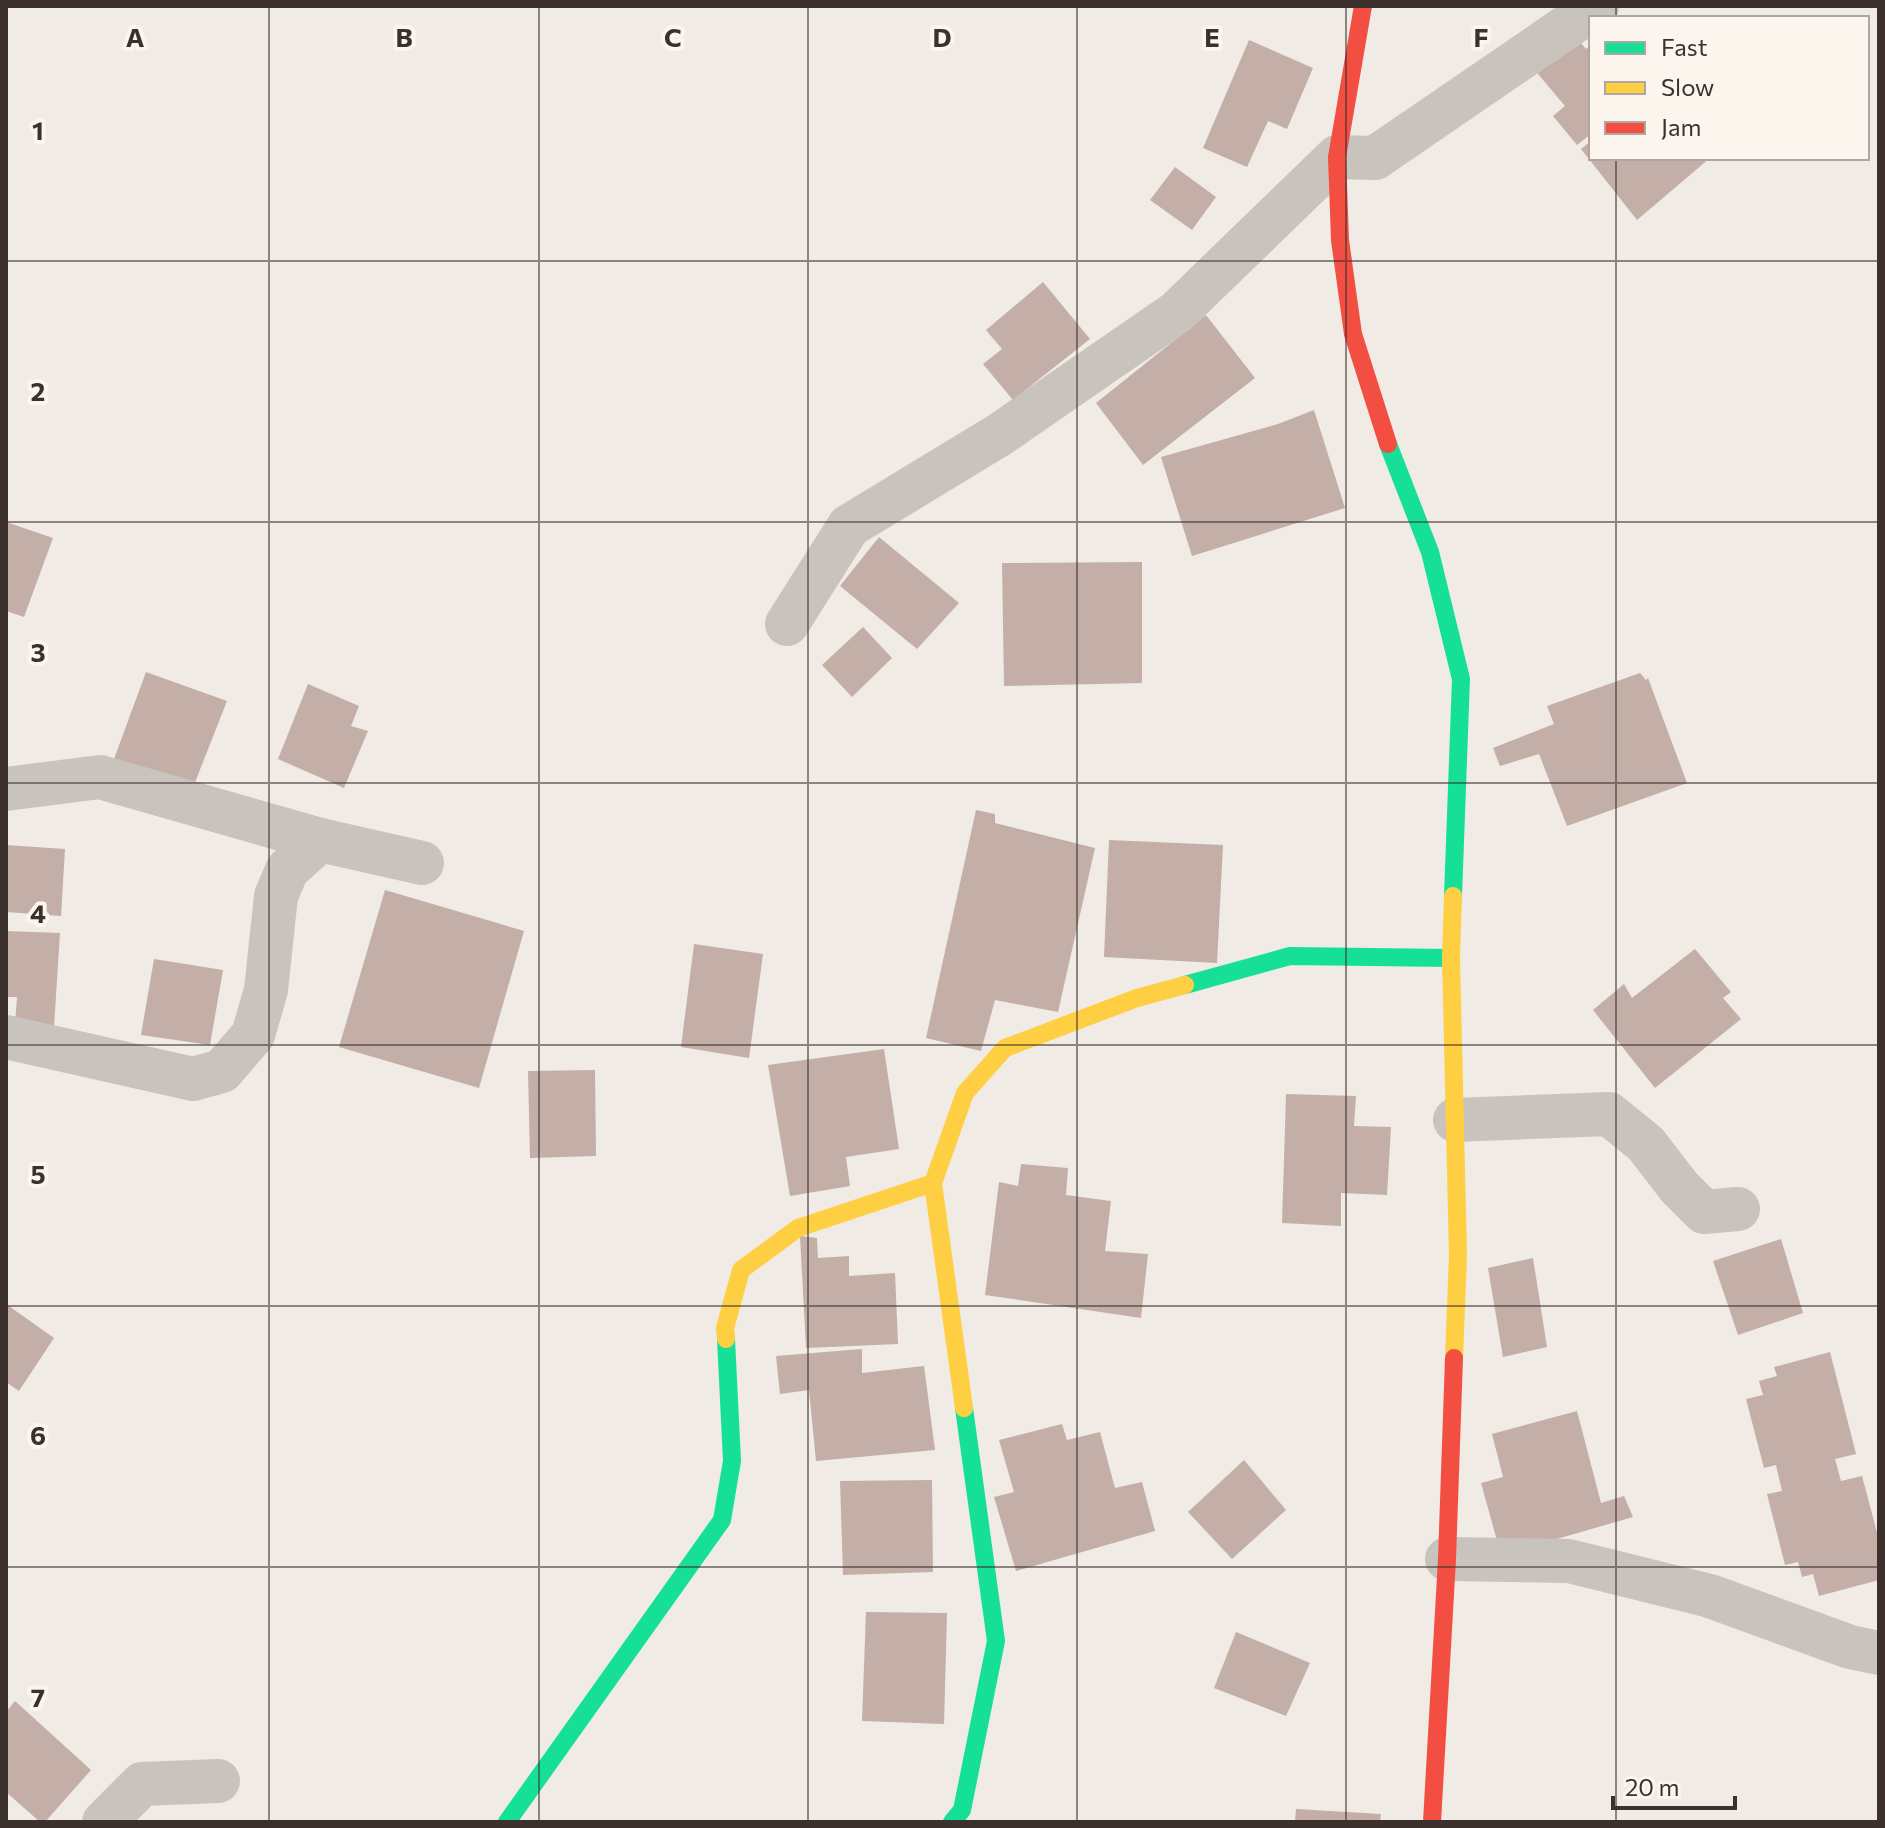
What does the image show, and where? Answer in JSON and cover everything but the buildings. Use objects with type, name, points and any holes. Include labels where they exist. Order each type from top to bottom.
[{"type":"street","points":[[1363,6],[1337,157],[1340,240],[1353,334],[1387,441],[1430,552],[1461,679],[1451,958],[1458,1255],[1447,1559],[1432,1822]]},
{"type":"street","points":[[787,624],[849,526],[999,435],[1177,312],[1337,157],[1375,158],[1597,6]]},
{"type":"street","points":[[6,789],[100,777],[320,840],[422,863]]},
{"type":"street","points":[[6,1037],[193,1079],[222,1071],[253,1035],[266,990],[276,896],[287,870],[320,840]]},
{"type":"street","points":[[952,1822],[962,1810],[996,1641],[933,1183],[965,1093],[1005,1048],[1137,998],[1290,956],[1451,958]]},
{"type":"street","points":[[1455,1120],[1609,1114],[1646,1144],[1679,1187],[1704,1212],[1738,1209]]},
{"type":"street","points":[[507,1822],[722,1520],[732,1461],[725,1328],[741,1270],[798,1228],[933,1183]]},
{"type":"street","points":[[1447,1559],[1569,1561],[1710,1596],[1850,1647],[1879,1653]]},
{"type":"street","points":[[104,1822],[142,1784],[218,1781]]},
{"type":"traffic: fast","points":[[1388,444],[1430,552],[1461,679],[1453,896]]},
{"type":"traffic: fast","points":[[1185,985],[1290,956],[1451,958]]},
{"type":"traffic: fast","points":[[507,1822],[722,1520],[732,1461],[726,1339]]},
{"type":"traffic: fast","points":[[952,1822],[962,1810],[996,1641],[964,1408]]},
{"type":"traffic: slow","points":[[1453,896],[1451,958],[1458,1255],[1454,1358]]},
{"type":"traffic: slow","points":[[964,1408],[933,1183],[965,1093],[1005,1048],[1137,998],[1185,985]]},
{"type":"traffic: slow","points":[[726,1339],[725,1328],[741,1270],[798,1228],[933,1183]]},
{"type":"traffic: jam","points":[[1363,6],[1337,157],[1340,240],[1353,334],[1388,444]]},
{"type":"traffic: jam","points":[[1432,1822],[1447,1559],[1454,1358]]}]
